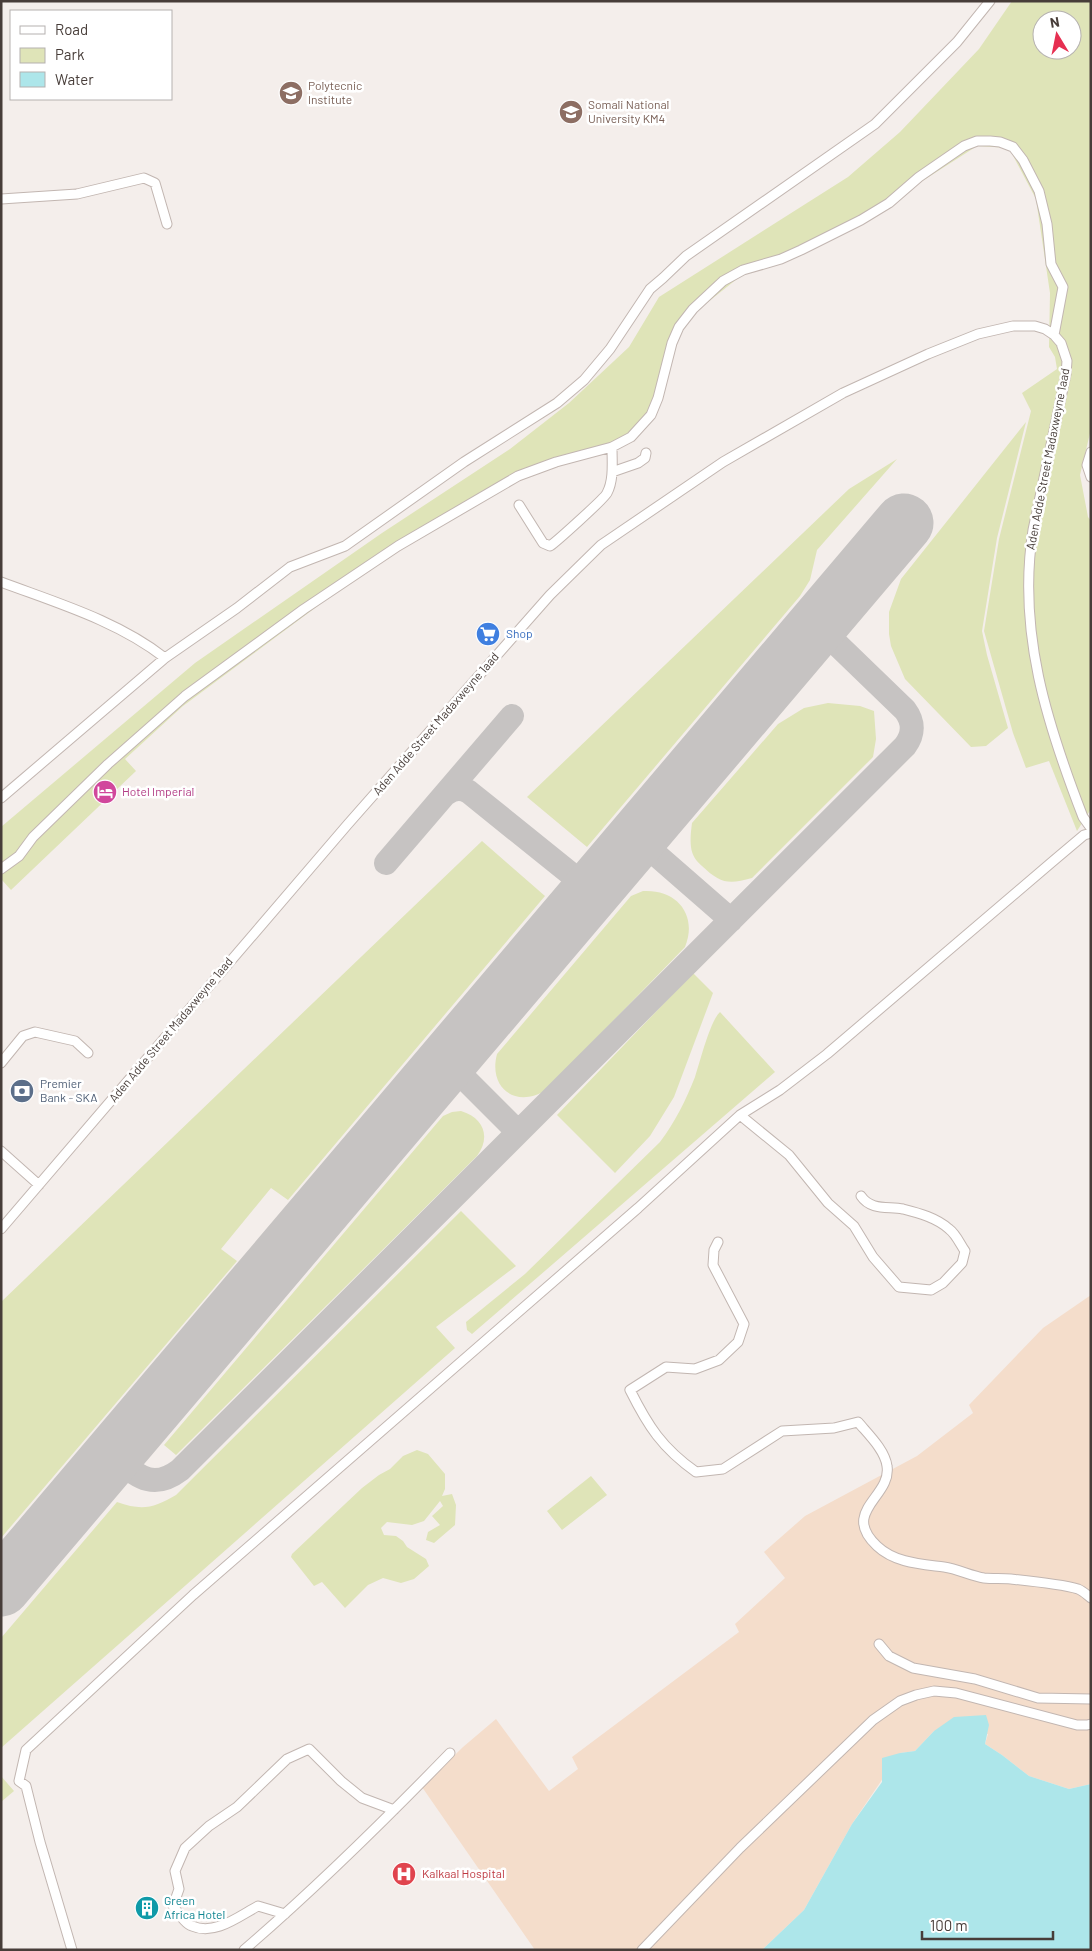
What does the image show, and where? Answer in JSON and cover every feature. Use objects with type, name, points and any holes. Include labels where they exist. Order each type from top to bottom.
[{"type":"street","points":[[1,798],[165,658],[237,608],[290,567],[346,546],[464,462],[556,403],[584,380],[610,349],[650,289],[686,256],[875,124],[957,42],[990,1]]},
{"type":"street","points":[[1,869],[19,856],[33,837],[108,764],[172,706],[304,608],[398,546],[518,476],[556,462],[612,447],[631,437],[651,415],[658,398],[672,344],[679,328],[707,294],[723,281],[743,270],[782,259],[861,220],[889,203],[919,177],[964,146],[977,141],[1000,142],[1013,147],[1023,160],[1039,191],[1048,224],[1051,264],[1063,287],[1054,335]]},
{"type":"street","points":[[1,199],[77,194],[144,178],[155,183],[167,224]]},
{"type":"street","name":"Aden Adde Street Madaxweyne 1aad","points":[[1,1229],[348,824],[550,595],[601,545],[723,462],[843,392],[928,354],[995,329],[1013,326],[1035,326],[1045,329],[1054,335],[1065,353],[1067,361],[1066,374],[1033,530],[1028,566],[1028,596],[1036,666],[1047,718],[1083,817],[1091,828]]},
{"type":"street","points":[[519,505],[543,543],[550,546],[557,542],[567,530],[607,494],[612,472],[612,447]]},
{"type":"street","points":[[1091,452],[1087,465],[1091,477]]},
{"type":"street","points":[[612,472],[638,463],[645,458],[646,453]]},
{"type":"street","points":[[1,582],[102,622],[151,647],[165,658]]},
{"type":"street","points":[[72,1950],[40,1842],[26,1786],[19,1781],[26,1750],[193,1595],[638,1208],[740,1115],[780,1090],[826,1054],[1084,835],[1091,833]]},
{"type":"street","points":[[1,1063],[23,1036],[35,1032],[74,1041],[88,1053]]},
{"type":"street","points":[[740,1115],[789,1155],[828,1203],[854,1226],[873,1257],[899,1286],[931,1290],[942,1283],[962,1263],[965,1251],[950,1229],[928,1216],[901,1208],[891,1209],[875,1206],[864,1200],[861,1196]]},
{"type":"street","points":[[1,1151],[39,1186]]},
{"type":"street","points":[[718,1242],[714,1250],[713,1265],[744,1324],[738,1342],[719,1360],[695,1369],[666,1367],[630,1390],[645,1422],[674,1456],[696,1472],[723,1468],[782,1431],[834,1428],[858,1422],[882,1453],[887,1465],[887,1477],[870,1503],[864,1518],[865,1530],[875,1545],[884,1552],[906,1562],[950,1568],[980,1577],[1010,1579],[1080,1590],[1091,1598]]},
{"type":"street","points":[[879,1644],[889,1656],[913,1668],[975,1679],[1038,1698],[1091,1699]]},
{"type":"street","points":[[642,1950],[754,1834],[873,1720],[900,1702],[916,1695],[934,1691],[956,1693],[1077,1725],[1091,1724]]},
{"type":"street","points":[[285,1914],[258,1906],[230,1922],[209,1930],[190,1926],[173,1906],[179,1889],[175,1871],[185,1848],[209,1826],[237,1807],[287,1759],[309,1748],[341,1781],[362,1798],[394,1810]]},
{"type":"street","points":[[244,1950],[285,1914],[394,1810],[450,1753]]},
{"type":"green space","points":[[1012,1],[1091,1],[1091,429],[1080,475],[1088,517],[1091,521],[1091,809],[1077,831],[1049,761],[1026,768],[1013,733],[984,631],[999,539],[1031,411],[1022,393],[1057,369],[1055,357],[1049,347],[1050,293],[1036,199],[1009,148],[977,146],[849,228],[747,271],[684,321],[656,410],[614,448],[535,470],[377,562],[183,706],[125,759],[136,771],[11,890],[1,879],[1,827],[195,663],[382,533],[510,449],[569,403],[629,347],[659,297],[848,177],[900,132],[979,49]]},
{"type":"green space","points":[[1026,422],[997,538],[982,631],[1008,728],[986,746],[971,747],[905,679],[891,646],[889,612],[901,579]]},
{"type":"green space","points":[[897,459],[817,550],[810,580],[800,596],[587,847],[527,797],[849,489]]},
{"type":"green space","points":[[828,703],[860,706],[874,711],[876,739],[873,757],[752,878],[730,882],[714,876],[693,855],[691,844],[692,823],[778,724],[804,708]]},
{"type":"green space","points":[[482,841],[545,896],[288,1200],[271,1188],[221,1249],[237,1261],[1,1538],[1,1302]]},
{"type":"green space","points":[[643,891],[666,894],[682,906],[689,924],[685,947],[546,1090],[524,1097],[515,1096],[507,1092],[497,1077],[495,1066],[497,1054],[631,896]]},
{"type":"green space","points":[[693,973],[713,993],[674,1097],[650,1136],[615,1173],[557,1115]]},
{"type":"green space","points":[[720,1012],[775,1072],[472,1334],[467,1330],[466,1322],[525,1274],[660,1142],[688,1094],[709,1033]]},
{"type":"green space","points":[[461,1111],[475,1118],[483,1129],[484,1142],[477,1156],[176,1455],[164,1445],[443,1116]]},
{"type":"green space","points":[[461,1211],[516,1266],[436,1327],[455,1348],[1,1748],[1,1638],[117,1502],[134,1507],[148,1507],[176,1495]]},
{"type":"green space","points":[[417,1450],[428,1454],[445,1474],[445,1489],[442,1496],[452,1494],[456,1505],[455,1525],[434,1543],[426,1540],[428,1532],[440,1525],[432,1516],[443,1506],[440,1501],[424,1521],[412,1525],[387,1522],[381,1528],[384,1535],[396,1536],[407,1547],[426,1559],[429,1566],[414,1579],[401,1583],[383,1578],[368,1585],[345,1608],[322,1582],[314,1586],[291,1557],[292,1554],[362,1488],[390,1469],[403,1456]]},
{"type":"green space","points":[[591,1476],[607,1495],[562,1530],[547,1511]]},
{"type":"green space","points":[[1,1776],[14,1791],[1,1802]]},
{"type":"sand","points":[[1091,1295],[1091,1784],[1069,1789],[1029,1776],[985,1744],[988,1734],[934,1731],[915,1751],[900,1753],[852,1824],[804,1910],[762,1950],[535,1950],[422,1787],[463,1747],[496,1719],[549,1791],[578,1769],[572,1757],[739,1632],[735,1624],[785,1578],[764,1552],[805,1516],[917,1456],[973,1413],[969,1405],[1043,1328]]},
{"type":"water","points":[[986,1715],[989,1725],[985,1744],[1029,1776],[1069,1789],[1091,1784],[1091,1950],[762,1950],[804,1910],[852,1824],[882,1782],[882,1758],[915,1751],[934,1731],[954,1717]]},
{"type":"taxiway","points":[[112,1456],[136,1474],[152,1480],[161,1480],[180,1470],[905,746],[912,728],[905,710],[817,625]]},
{"type":"taxiway","points":[[386,863],[512,716]]},
{"type":"taxiway","points":[[446,794],[451,790],[457,789],[469,792],[592,891]]},
{"type":"taxiway","points":[[637,838],[731,920]]},
{"type":"taxiway","points":[[447,1061],[510,1124]]},
{"type":"runway","points":[[1,1587],[904,523]]},
{"type":"place","name":"Polytecnic Institute","points":[[291,93]]},
{"type":"place","name":"Somali National University KM4","points":[[571,112]]},
{"type":"place","name":"Shop","points":[[488,634]]},
{"type":"place","name":"Hotel Imperial","points":[[105,792]]},
{"type":"place","name":"Premier Bank - SKA","points":[[22,1091]]},
{"type":"place","name":"Kalkaal Hospital","points":[[404,1874]]},
{"type":"place","name":"Green Africa Hotel","points":[[147,1908]]}]
